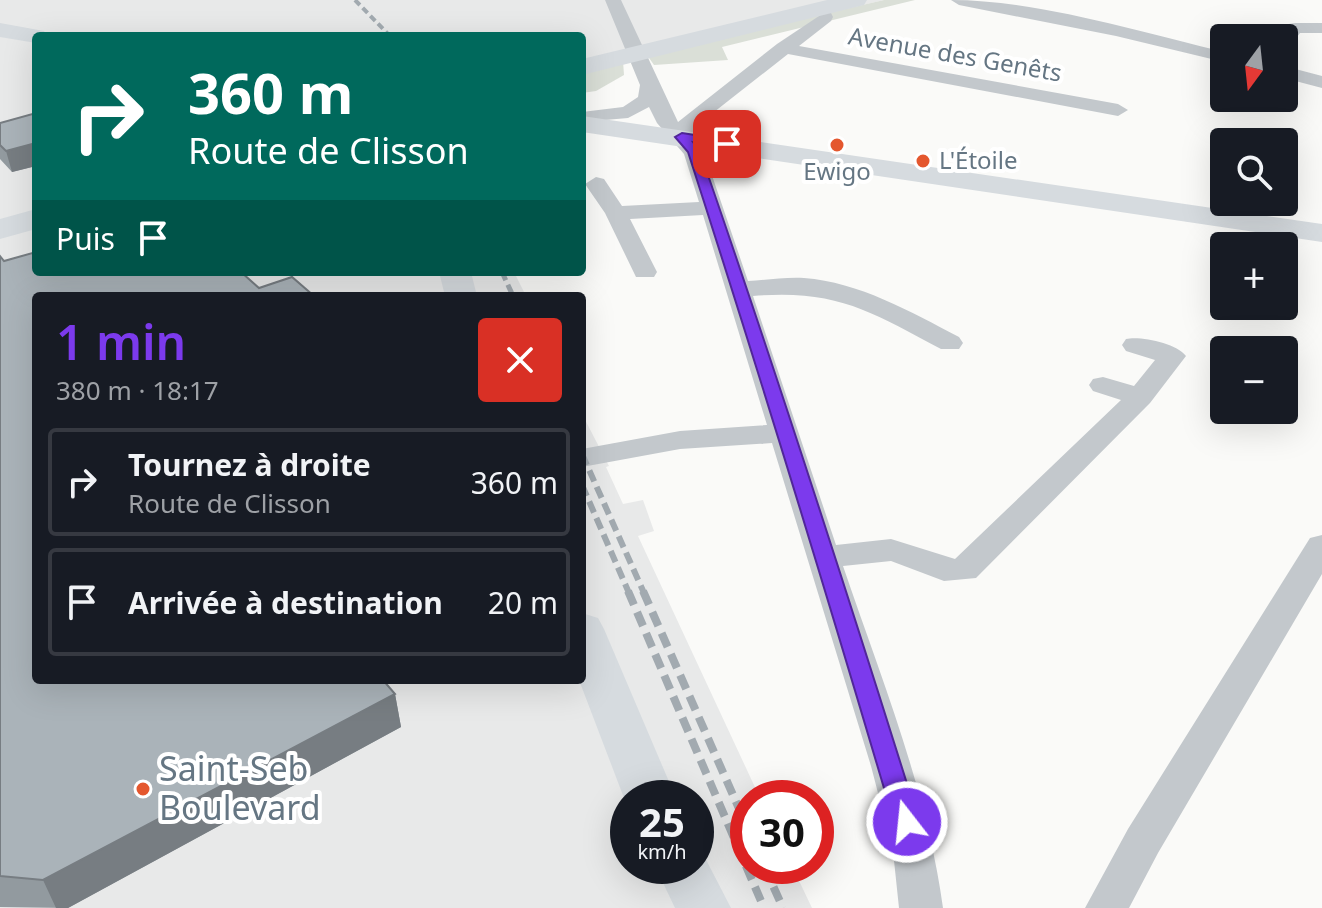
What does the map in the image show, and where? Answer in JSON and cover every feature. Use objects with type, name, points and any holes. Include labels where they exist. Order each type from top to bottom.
[{"type":"highway","points":[[586,54],[856,0]]},
{"type":"highway","points":[[586,66],[682,35],[818,9]]},
{"type":"highway","points":[[0,214],[32,205]]},
{"type":"highway","points":[[0,229],[32,220]]},
{"type":"main road","points":[[0,30],[32,35]]},
{"type":"main road","points":[[586,119],[682,137],[1322,233]]},
{"type":"main road","points":[[586,639],[643,780]]},
{"type":"main road","points":[[691,884],[703,908]]},
{"type":"street","points":[[613,0],[667,124],[694,152],[826,556],[914,851],[921,908]]},
{"type":"street","points":[[959,0],[1116,31],[1210,54]]},
{"type":"street","points":[[682,137],[686,124],[783,48],[818,9]]},
{"type":"street","points":[[1298,28],[1322,28]]},
{"type":"street","name":"Avenue des Genêts","points":[[783,48],[1118,110]]},
{"type":"street","points":[[1298,76],[1322,82]]},
{"type":"street","points":[[586,119],[635,110],[647,100],[649,85]]},
{"type":"street","points":[[596,184],[616,213],[645,272]]},
{"type":"street","points":[[616,213],[712,208]]},
{"type":"street","points":[[740,289],[805,286],[842,292],[903,318],[950,343]]},
{"type":"street","points":[[826,556],[892,550],[934,569],[949,573],[964,570],[1140,397],[1172,356],[1135,345]]},
{"type":"street","points":[[1103,385],[1140,397]]},
{"type":"street","points":[[586,457],[680,440],[785,433]]},
{"type":"street","points":[[1107,908],[1143,841],[1322,546]]},
{"type":"shaded area","points":[[0,0],[884,0],[586,71],[586,32],[32,32],[32,276],[516,276],[524,292],[32,292],[32,684],[586,684],[586,422],[609,466],[606,467],[623,504],[643,500],[654,531],[638,536],[752,780],[730,780],[730,884],[801,884],[812,908],[0,908]]},
{"type":"shaded area","points":[[884,0],[915,0],[722,47],[728,60],[654,65],[647,55]]},
{"type":"shaded area","points":[[623,61],[624,75],[596,91],[586,92],[586,71]]},
{"type":"building","points":[[32,114],[32,144],[6,151],[0,145],[0,123]]},
{"type":"building","name":"Saint-Seb Boulevard","points":[[32,253],[32,276],[246,276],[259,288],[292,277],[309,292],[32,292],[32,684],[386,684],[395,694],[43,880],[0,876],[0,256],[4,261]]},
{"type":"railway","points":[[355,0],[386,32]]},
{"type":"railway","points":[[504,276],[511,292]]},
{"type":"railway","points":[[586,463],[644,593]]},
{"type":"railway","points":[[586,494],[629,593]]},
{"type":"railway","points":[[628,591],[764,908]]},
{"type":"railway","points":[[643,591],[730,788]]},
{"type":"railway","points":[[772,884],[783,908]]},
{"type":"place","name":"Ewigo","points":[[837,145]]},
{"type":"place","name":"L'Étoile","points":[[923,161]]},
{"type":"place","name":"Saint-Seb Boulevard","points":[[143,789]]},
{"type":"route","points":[[727,144],[682,137],[694,152],[740,289],[907,822]]}]
